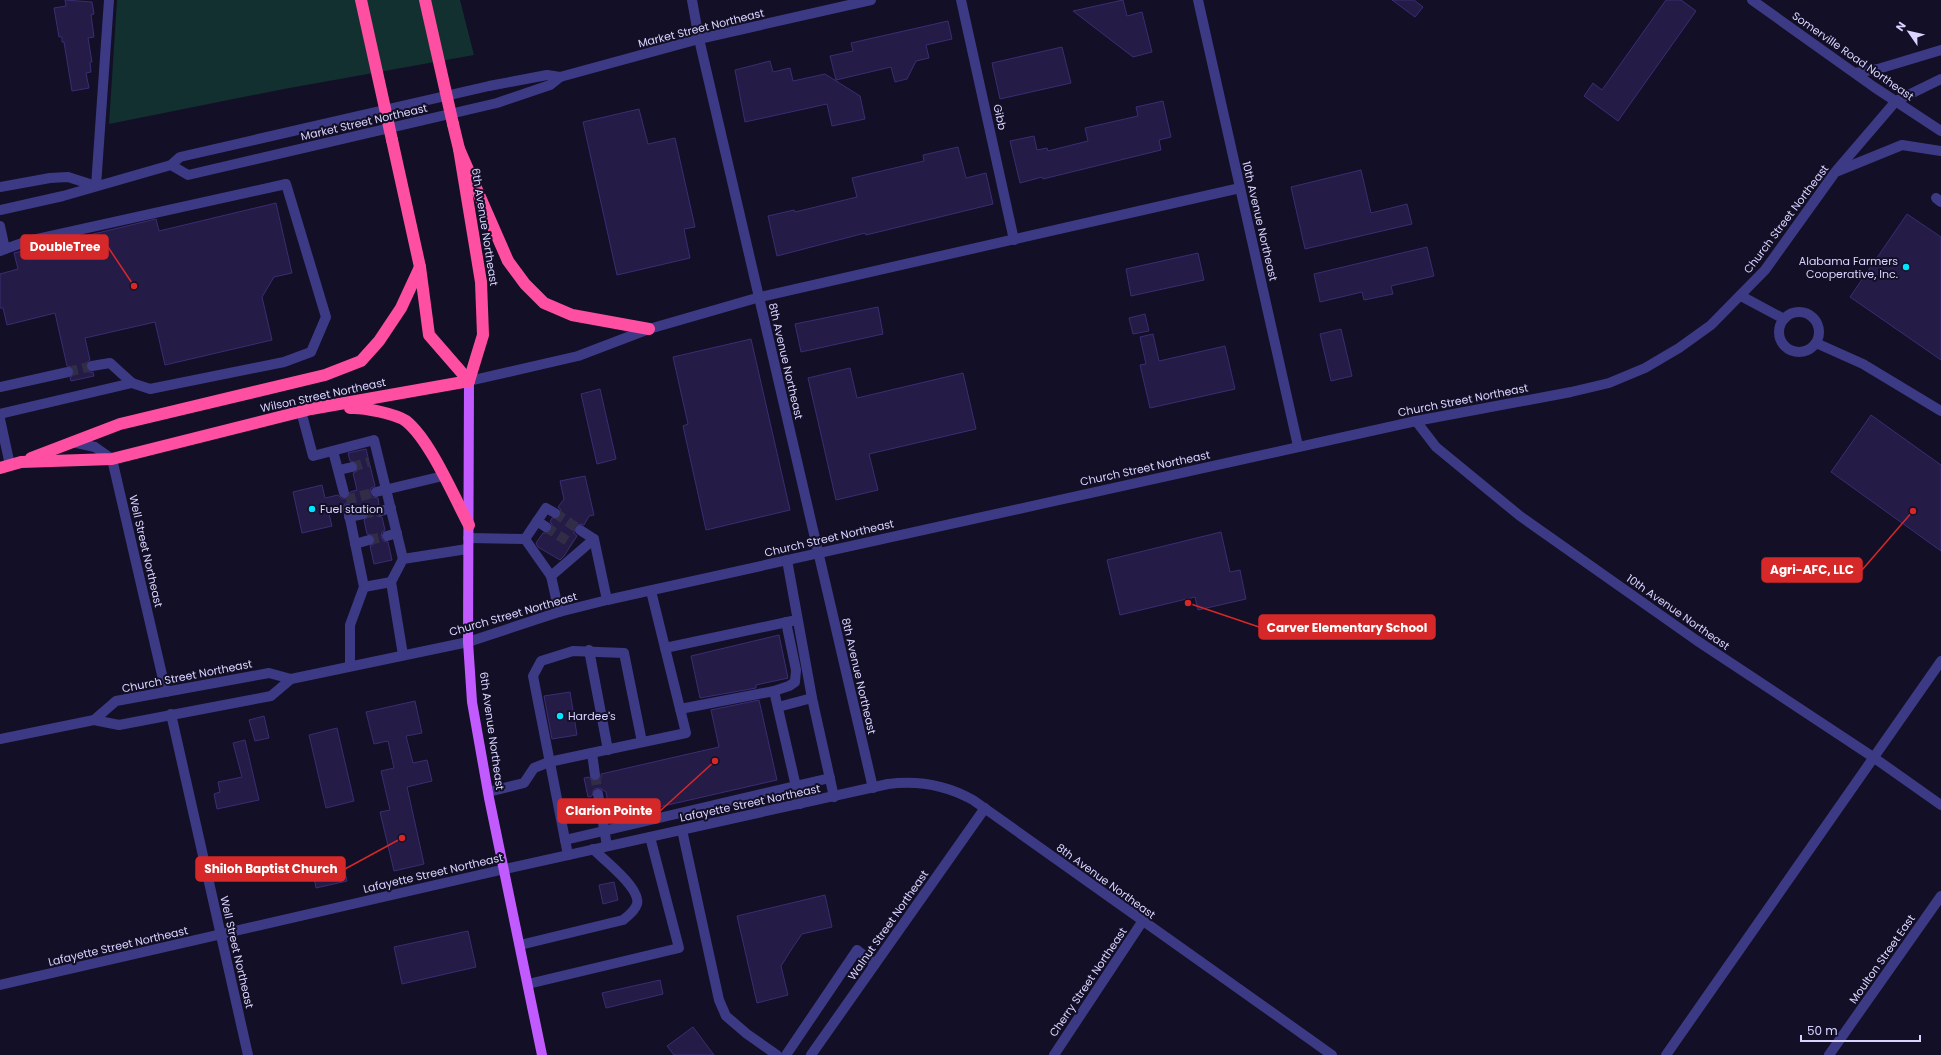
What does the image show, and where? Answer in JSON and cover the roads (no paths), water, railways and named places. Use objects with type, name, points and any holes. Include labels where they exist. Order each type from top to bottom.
[{"type":"highway","points":[[361,0],[420,267],[429,335],[469,380]]},
{"type":"highway","name":"6th Avenue Northeast","points":[[425,0],[459,149],[481,282],[483,335],[469,380]]},
{"type":"highway","points":[[459,149],[508,261],[525,284],[544,303],[572,315],[649,329]]},
{"type":"highway","points":[[11,465],[120,424],[325,375],[361,360],[379,341],[401,308],[420,267]]},
{"type":"highway","name":"Wilson Street Northeast","points":[[11,465],[112,459],[306,410],[469,380]]},
{"type":"highway","points":[[306,410],[364,407],[405,421],[423,439],[469,525]]},
{"type":"main road","name":"6th Avenue Northeast","points":[[469,380],[469,525],[467,549],[468,642],[472,702],[488,792],[542,1055]]},
{"type":"street","points":[[0,187],[50,178],[68,178],[96,186],[109,0]]},
{"type":"street","name":"8th Avenue Northeast","points":[[692,0],[699,39],[760,297],[872,788],[904,782],[935,784],[961,793],[985,808],[1142,922],[1332,1055]]},
{"type":"street","name":"Market Street Northeast","points":[[171,165],[188,175],[497,103],[550,85],[560,77],[699,39],[871,0]]},
{"type":"street","name":"Gibb","points":[[961,0],[1014,240]]},
{"type":"street","name":"10th Avenue Northeast","points":[[1198,0],[1298,446]]},
{"type":"street","name":"Somerville Road Northeast","points":[[1752,0],[1941,131]]},
{"type":"street","points":[[1855,72],[1878,69],[1941,50]]},
{"type":"street","name":"Market Street Northeast","points":[[0,210],[63,196],[171,165],[180,157],[489,86],[547,75],[560,77]]},
{"type":"street","points":[[1896,101],[1941,79]]},
{"type":"street","name":"Church Street Northeast","points":[[94,720],[116,702],[268,673],[291,679],[468,642],[559,612],[818,552],[1416,420],[1571,392],[1608,383],[1645,368],[1679,348],[1711,325],[1741,296],[1765,270],[1836,172],[1896,101]]},
{"type":"street","points":[[1836,172],[1902,145],[1941,151]]},
{"type":"street","points":[[0,226],[2,250],[28,241],[286,184],[326,317],[311,352],[284,362],[150,389],[132,383],[110,363],[92,366]]},
{"type":"street","name":"Wilson Street Northeast","points":[[469,380],[578,356],[649,329],[760,297],[1240,188]]},
{"type":"street","points":[[1741,296],[1784,319]]},
{"type":"street","points":[[1795,312],[1808,314],[1817,323],[1819,330],[1816,343],[1806,351],[1793,351],[1787,348],[1780,338],[1780,325],[1784,319],[1795,312]]},
{"type":"street","points":[[1816,343],[1863,364],[1941,411]]},
{"type":"street","points":[[0,387],[68,372]]},
{"type":"street","points":[[0,414],[132,383]]},
{"type":"street","points":[[306,410],[313,456],[374,440],[374,461],[387,489],[403,559],[391,582],[403,655]]},
{"type":"street","points":[[0,419],[11,465]]},
{"type":"street","name":"10th Avenue Northeast","points":[[1416,420],[1436,447],[1520,516],[1696,640],[1873,757],[1941,805]]},
{"type":"street","points":[[72,442],[95,447],[112,459]]},
{"type":"street","points":[[333,451],[344,493]]},
{"type":"street","name":"Well Street Northeast","points":[[112,459],[166,692]]},
{"type":"street","points":[[339,470],[352,467]]},
{"type":"street","points":[[376,492],[442,476]]},
{"type":"street","points":[[381,511],[391,508]]},
{"type":"street","points":[[525,539],[546,508],[555,513]]},
{"type":"street","points":[[350,666],[350,625],[364,587],[348,513],[362,514]]},
{"type":"street","points":[[537,521],[546,527]]},
{"type":"street","points":[[580,530],[594,539],[607,600]]},
{"type":"street","points":[[387,536],[397,533]]},
{"type":"street","points":[[468,538],[525,539]]},
{"type":"street","points":[[525,539],[551,576],[559,612]]},
{"type":"street","points":[[551,576],[594,539]]},
{"type":"street","points":[[355,544],[369,540]]},
{"type":"street","points":[[572,544],[581,550]]},
{"type":"street","points":[[403,559],[467,549]]},
{"type":"street","points":[[786,560],[799,620],[812,698],[834,797]]},
{"type":"street","points":[[364,587],[391,582]]},
{"type":"street","points":[[488,792],[524,783],[534,768],[549,762],[686,733],[651,591]]},
{"type":"street","points":[[665,648],[799,620]]},
{"type":"street","points":[[680,709],[774,691],[789,686],[795,682],[796,670],[786,622]]},
{"type":"street","points":[[568,855],[533,676],[541,661],[562,653],[589,650],[624,653],[642,742]]},
{"type":"street","points":[[589,650],[608,750]]},
{"type":"street","points":[[1666,1055],[1941,661]]},
{"type":"street","name":"Church Street Northeast","points":[[0,739],[94,720],[118,725],[271,696],[291,679]]},
{"type":"street","points":[[774,691],[800,804]]},
{"type":"street","points":[[778,707],[812,698]]},
{"type":"street","name":"Well Street Northeast","points":[[171,714],[248,1055]]},
{"type":"street","points":[[592,753],[595,775]]},
{"type":"street","points":[[565,840],[830,778]]},
{"type":"street","name":"Lafayette Street Northeast","points":[[0,985],[504,869],[872,788]]},
{"type":"street","points":[[598,794],[607,846]]},
{"type":"street","name":"Walnut Street Northeast","points":[[811,1055],[985,808]]},
{"type":"street","points":[[682,830],[719,1000],[726,1016],[747,1034],[777,1055]]},
{"type":"street","points":[[528,984],[679,948],[650,837]]},
{"type":"street","points":[[520,945],[623,920],[632,913],[637,903],[636,892],[593,849]]},
{"type":"street","name":"Moulton Street East","points":[[1829,1055],[1941,896]]},
{"type":"street","name":"Cherry Street Northeast","points":[[1054,1055],[1142,922]]},
{"type":"street","points":[[786,1055],[857,950],[876,964]]},
{"type":"tunnel","points":[[68,372],[92,366]]},
{"type":"tunnel","points":[[352,467],[369,462]]},
{"type":"tunnel","points":[[346,500],[376,492]]},
{"type":"tunnel","points":[[363,514],[381,511]]},
{"type":"tunnel","points":[[555,513],[580,530]]},
{"type":"tunnel","points":[[546,527],[572,544]]},
{"type":"tunnel","points":[[369,540],[387,536]]},
{"type":"tunnel","points":[[595,775],[598,794]]},
{"type":"place","name":"Alabama Farmers Cooperative, Inc.","points":[[1906,267]]},
{"type":"place","name":"DoubleTree","points":[[134,286]]},
{"type":"place","name":"Fuel station","points":[[312,509]]},
{"type":"place","name":"Agri-AFC, LLC","points":[[1913,511]]},
{"type":"place","name":"Carver Elementary School","points":[[1188,603]]},
{"type":"place","name":"Hardee's","points":[[560,716]]},
{"type":"place","name":"Clarion Pointe","points":[[715,761]]},
{"type":"place","name":"Shiloh Baptist Church","points":[[402,838]]}]
